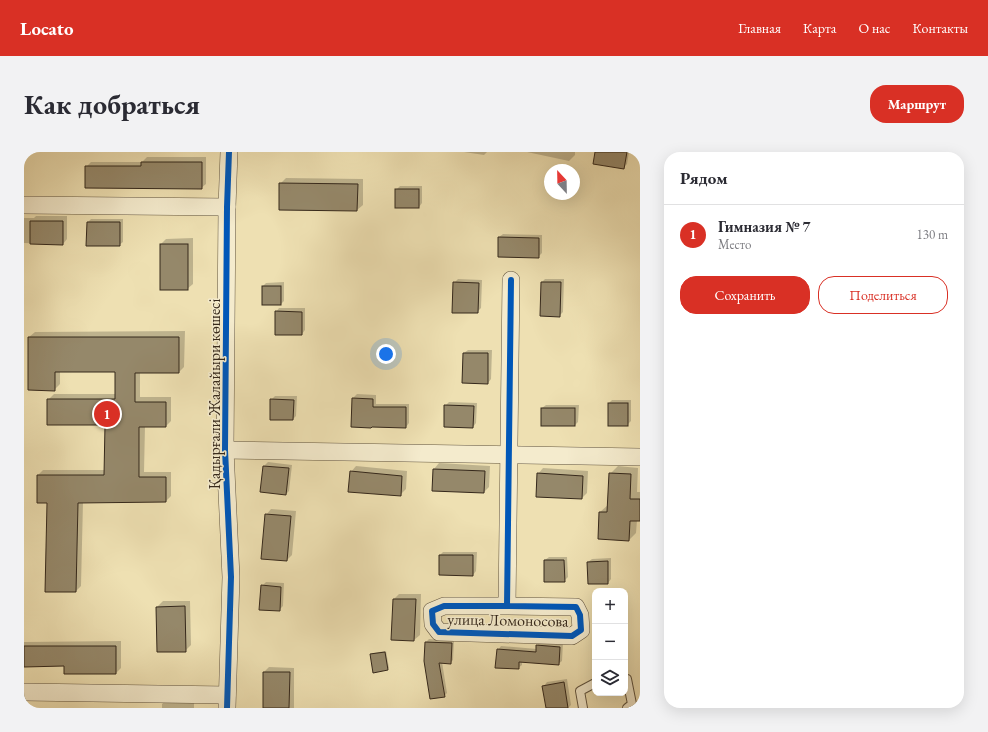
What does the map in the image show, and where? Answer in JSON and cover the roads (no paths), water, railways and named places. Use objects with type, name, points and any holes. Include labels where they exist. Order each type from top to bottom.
[{"type":"street","name":"Қадырғали Жалайыри көшесі","points":[[227,702],[230,577],[225,450],[227,207],[229,152]]},
{"type":"street","points":[[24,205],[227,207]]},
{"type":"street","name":"улица Ломоносова","points":[[507,606],[511,280]]},
{"type":"street","points":[[225,450],[640,457]]},
{"type":"street","name":"улица Ломоносова","points":[[444,606],[507,606],[576,607],[580,615],[581,630],[572,636],[439,632],[433,624],[432,611],[444,606]]},
{"type":"street","points":[[24,692],[227,702]]},
{"type":"lane","points":[[583,708],[580,691],[592,685]]},
{"type":"lane","points":[[627,708],[632,704],[628,687]]},
{"type":"place","name":"Гимназия № 7","points":[[107,414]]}]
